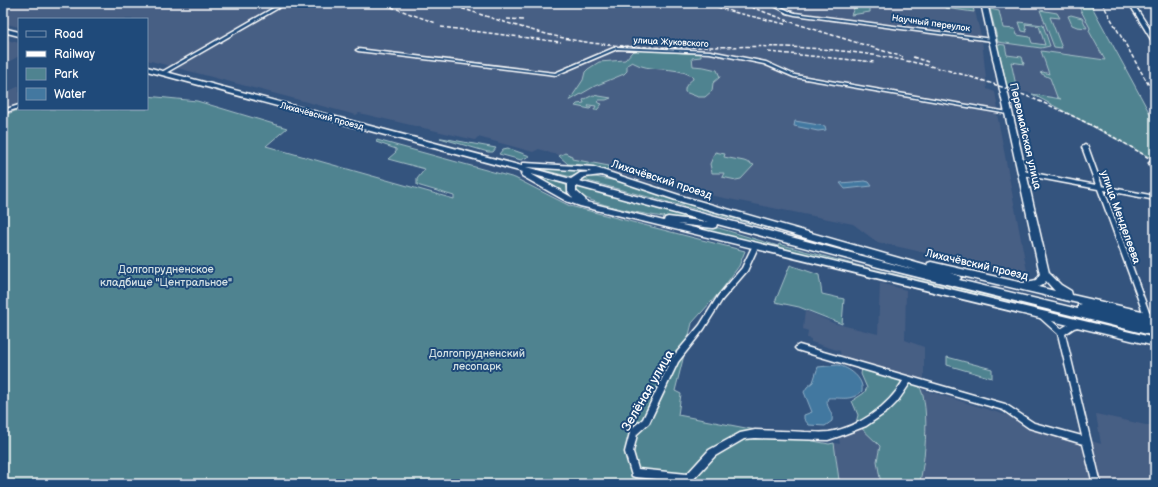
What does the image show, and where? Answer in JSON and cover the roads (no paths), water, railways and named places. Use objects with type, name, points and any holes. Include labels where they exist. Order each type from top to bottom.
[{"type":"main road","name":"Первомайская улица","points":[[984,3],[1045,274]]},
{"type":"main road","points":[[3,30],[18,34]]},
{"type":"main road","name":"Лихачёвский проезд","points":[[148,69],[889,267],[1019,293],[1086,301]]},
{"type":"main road","name":"Лихачёвский проезд","points":[[498,163],[547,167],[583,167],[621,178],[682,199],[974,283]]},
{"type":"main road","name":"Лихачёвский проезд","points":[[498,163],[532,177],[569,199],[591,206],[639,217]]},
{"type":"main road","points":[[591,206],[575,196],[570,188],[572,182],[578,177],[588,174],[621,178]]},
{"type":"main road","points":[[639,217],[701,223],[759,232]]},
{"type":"main road","points":[[639,217],[755,247],[1035,312],[1155,342]]},
{"type":"main road","name":"Лихачёвский проезд","points":[[815,238],[1019,293]]},
{"type":"main road","name":"Лихачёвский проезд","points":[[797,242],[1019,293]]},
{"type":"main road","points":[[1019,293],[1039,283],[1045,274],[1064,292],[1086,301],[1151,316]]},
{"type":"main road","points":[[1019,293],[1133,323],[1155,332]]},
{"type":"main road","points":[[1133,323],[1155,325]]},
{"type":"street","points":[[162,73],[284,3]]},
{"type":"street","name":"Научный переулок","points":[[778,3],[778,6],[782,10],[795,14],[992,40]]},
{"type":"street","points":[[1130,3],[1155,41]]},
{"type":"street","name":"улица Жуковского","points":[[358,50],[556,74],[616,48],[710,52],[765,63],[794,76],[1008,113]]},
{"type":"street","points":[[3,112],[18,106]]},
{"type":"street","name":"улица Менделеева","points":[[1085,147],[1151,316]]},
{"type":"street","points":[[1152,163],[1155,169]]},
{"type":"street","points":[[1023,174],[1155,198]]},
{"type":"street","name":"Зелёная улица","points":[[755,247],[745,269],[720,298],[702,326],[675,360],[646,421],[634,432],[629,452],[635,473],[689,478],[712,453],[743,436],[755,434],[828,436],[838,434],[859,426],[875,416],[903,391],[908,378]]},
{"type":"street","points":[[1035,312],[1061,332],[1097,484]]},
{"type":"street","points":[[1061,332],[1080,323]]},
{"type":"street","points":[[799,348],[1005,407],[1032,426],[1086,441]]},
{"type":"water","points":[[795,121],[825,126],[826,130],[818,131],[794,126]]},
{"type":"water","points":[[869,182],[872,186],[845,189],[840,183]]},
{"type":"water","points":[[838,365],[847,368],[855,374],[861,382],[862,391],[850,398],[828,398],[827,404],[832,415],[832,421],[825,426],[809,425],[804,419],[804,415],[812,412],[804,392],[813,382],[818,367]]},
{"type":"railway","points":[[380,3],[436,23]]},
{"type":"railway","points":[[445,3],[554,36],[592,43],[640,47],[784,47],[834,50],[931,66],[978,79],[1024,95],[1069,114],[1113,137],[1155,162]]},
{"type":"railway","points":[[706,3],[733,12],[785,24]]},
{"type":"railway","points":[[740,3],[797,24],[903,57]]},
{"type":"railway","points":[[1102,3],[1155,96]]},
{"type":"railway","points":[[507,19],[524,20]]},
{"type":"railway","points":[[441,27],[561,42]]},
{"type":"railway","points":[[768,52],[875,62]]},
{"type":"railway","points":[[913,57],[928,62]]},
{"type":"park label","name":"Долгопрудненское кладбище \"Центральное\"","points":[[166,275]]},
{"type":"park label","name":"Долгопрудненский лесопарк","points":[[477,359]]}]
